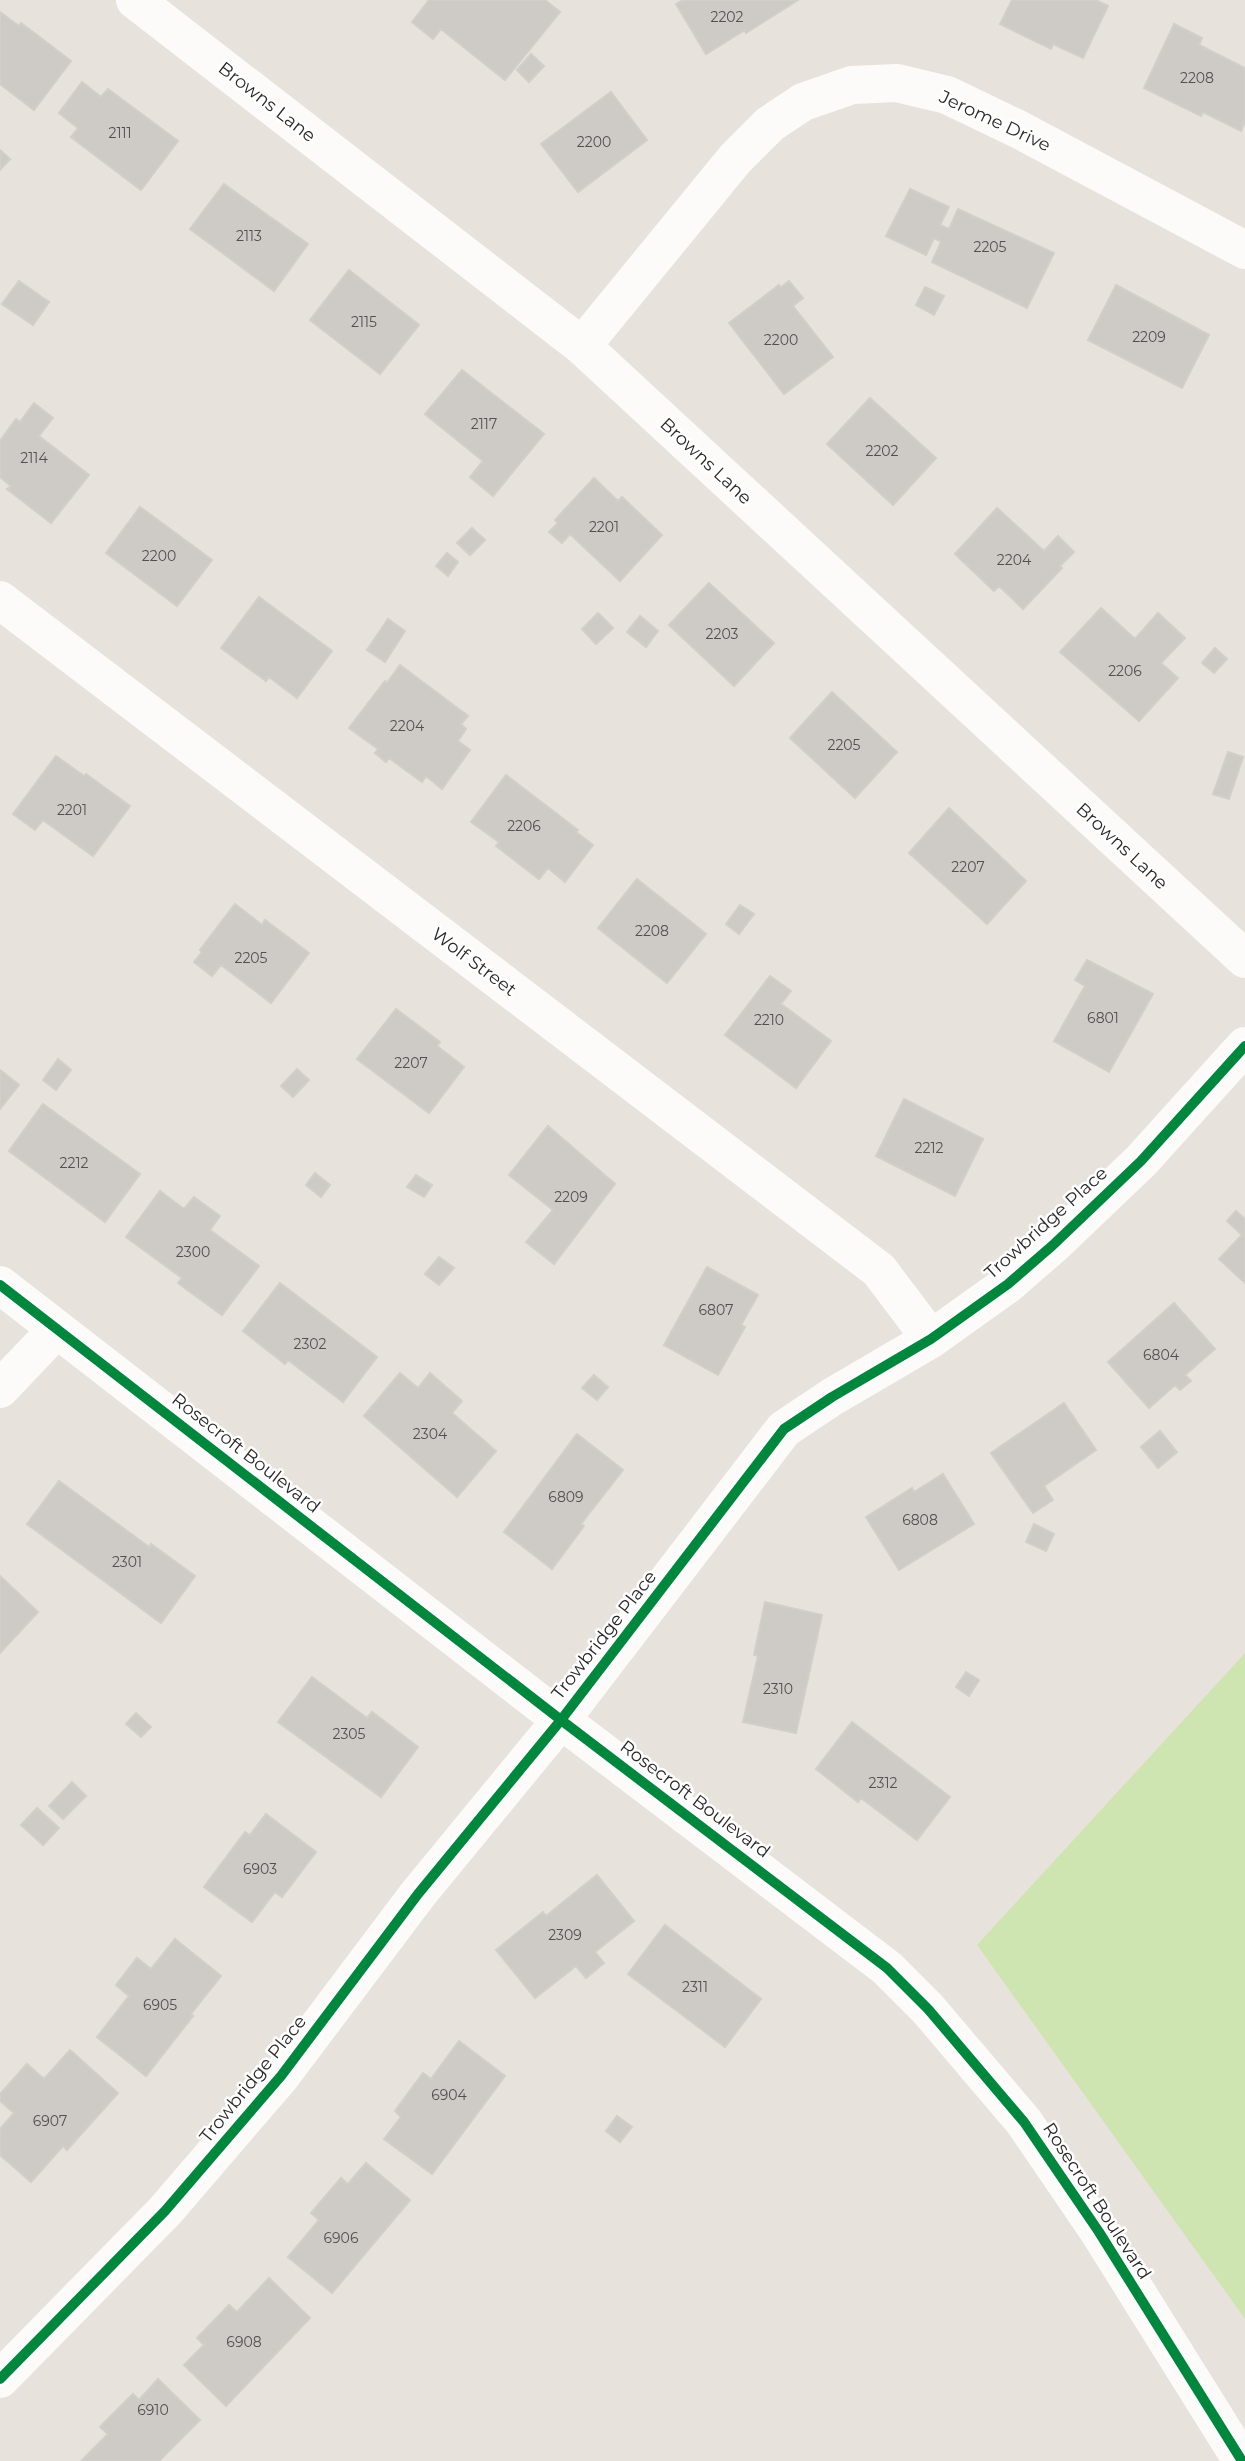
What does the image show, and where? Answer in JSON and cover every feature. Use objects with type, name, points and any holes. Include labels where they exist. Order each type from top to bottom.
[{"type":"street","name":"Browns Lane","points":[[135,0],[582,346],[1245,959]]},
{"type":"street","name":"Jerome Drive","points":[[582,346],[735,159],[770,124],[803,102],[852,85],[897,83],[947,95],[1018,129],[1245,250]]},
{"type":"street","name":"Wolf Street","points":[[0,600],[879,1270],[931,1339]]},
{"type":"street","name":"Trowbridge Place","points":[[0,2379],[165,2211],[263,2097],[418,1894],[561,1720],[784,1429],[832,1396],[931,1339],[1008,1284],[1141,1161],[1245,1046]]},
{"type":"street","name":"Rosecroft Boulevard","points":[[0,1285],[561,1720],[887,1968],[928,2009],[1024,2122],[1099,2232],[1242,2461]]},
{"type":"street","points":[[0,1389],[57,1329]]},
{"type":"green space","points":[[1245,1653],[1245,2319],[977,1945]]},
{"type":"building","points":[[429,0],[545,0],[560,12],[505,80],[441,29],[433,39],[412,22]]},
{"type":"building","points":[[683,0],[798,0],[746,33],[745,30],[706,54],[676,4]]},
{"type":"building","points":[[1012,0],[1096,0],[1108,6],[1083,58],[1053,44],[1051,49],[1000,24]]},
{"type":"building","points":[[0,12],[19,26],[21,23],[71,61],[34,110],[0,84]]},
{"type":"building","points":[[1174,24],[1202,38],[1199,45],[1245,68],[1245,122],[1241,131],[1203,112],[1201,116],[1144,88]]},
{"type":"building","points":[[531,54],[544,66],[529,82],[517,70]]},
{"type":"building","points":[[82,82],[101,97],[108,89],[178,141],[141,190],[71,137],[78,128],[59,113]]},
{"type":"building","points":[[611,92],[647,140],[578,192],[541,144]]},
{"type":"building","points":[[0,150],[10,159],[0,170]]},
{"type":"building","points":[[224,184],[308,244],[274,291],[190,229]]},
{"type":"building","points":[[910,189],[949,207],[940,225],[949,229],[958,209],[1054,253],[1027,308],[932,262],[941,242],[934,238],[926,255],[886,236]]},
{"type":"building","points":[[349,270],[419,325],[380,374],[310,320]]},
{"type":"building","points":[[19,281],[49,302],[33,325],[2,304]]},
{"type":"building","points":[[789,281],[803,298],[793,306],[833,357],[784,394],[729,323],[779,285],[780,288]]},
{"type":"building","points":[[1116,285],[1209,335],[1182,388],[1088,340]]},
{"type":"building","points":[[925,287],[944,296],[934,315],[916,305]]},
{"type":"building","points":[[462,370],[544,434],[493,496],[470,477],[483,461],[425,414]]},
{"type":"building","points":[[870,398],[936,458],[893,505],[827,444]]},
{"type":"building","points":[[34,403],[53,418],[39,436],[89,475],[51,523],[7,489],[11,486],[0,477],[0,441],[16,419],[20,422]]},
{"type":"building","points":[[594,478],[618,501],[622,497],[662,535],[620,581],[570,534],[562,543],[549,532],[558,523],[555,520]]},
{"type":"building","points":[[140,507],[212,560],[177,606],[106,553]]},
{"type":"building","points":[[997,508],[1044,551],[1058,536],[1074,552],[1023,609],[999,586],[994,591],[955,554]]},
{"type":"building","points":[[472,528],[485,540],[470,555],[457,543]]},
{"type":"building","points":[[447,553],[458,562],[448,576],[436,566]]},
{"type":"building","points":[[709,583],[774,643],[734,686],[669,625]]},
{"type":"building","points":[[259,597],[332,651],[297,698],[269,677],[266,681],[221,648]]},
{"type":"building","points":[[1101,608],[1135,639],[1158,613],[1185,638],[1161,663],[1178,678],[1139,721],[1060,652]]},
{"type":"building","points":[[598,613],[613,628],[596,644],[582,629]]},
{"type":"building","points":[[640,616],[658,631],[646,647],[627,632]]},
{"type":"building","points":[[388,619],[405,631],[385,662],[367,650]]},
{"type":"building","points":[[1215,648],[1227,659],[1214,673],[1202,663]]},
{"type":"building","points":[[400,665],[468,716],[461,724],[466,729],[458,741],[470,750],[442,789],[426,776],[422,782],[389,758],[386,762],[375,753],[378,749],[349,728]]},
{"type":"building","points":[[832,692],[897,752],[855,798],[790,738]]},
{"type":"building","points":[[1228,752],[1243,757],[1229,799],[1213,794]]},
{"type":"building","points":[[56,756],[130,806],[93,856],[43,820],[35,830],[13,814]]},
{"type":"building","points":[[506,775],[578,830],[576,832],[593,845],[565,882],[548,868],[539,879],[496,846],[499,842],[471,822]]},
{"type":"building","points":[[949,808],[1026,881],[987,924],[909,853]]},
{"type":"building","points":[[637,879],[706,934],[667,983],[598,928]]},
{"type":"building","points":[[235,904],[262,925],[265,920],[309,953],[271,1003],[221,965],[212,976],[194,962]]},
{"type":"building","points":[[740,905],[754,914],[739,934],[726,924]]},
{"type":"building","points":[[1087,960],[1153,994],[1109,1072],[1054,1041],[1085,986],[1075,980]]},
{"type":"building","points":[[770,976],[791,991],[781,1004],[831,1041],[796,1088],[725,1035]]},
{"type":"building","points":[[396,1009],[440,1042],[437,1046],[464,1067],[429,1113],[357,1059]]},
{"type":"building","points":[[58,1059],[71,1070],[56,1090],[43,1080]]},
{"type":"building","points":[[297,1069],[309,1080],[293,1097],[281,1086]]},
{"type":"building","points":[[0,1070],[19,1085],[0,1109]]},
{"type":"building","points":[[904,1099],[983,1139],[955,1196],[876,1156]]},
{"type":"building","points":[[43,1104],[140,1174],[105,1222],[9,1151]]},
{"type":"building","points":[[548,1126],[615,1184],[554,1264],[526,1242],[553,1210],[509,1175]]},
{"type":"building","points":[[315,1173],[330,1185],[321,1197],[306,1185]]},
{"type":"building","points":[[416,1175],[432,1185],[424,1197],[407,1187]]},
{"type":"building","points":[[160,1191],[184,1209],[194,1197],[220,1216],[210,1230],[259,1266],[222,1315],[178,1283],[182,1278],[126,1237]]},
{"type":"building","points":[[1236,1211],[1245,1219],[1245,1283],[1219,1259],[1242,1235],[1227,1221]]},
{"type":"building","points":[[439,1257],[454,1268],[439,1285],[425,1274]]},
{"type":"building","points":[[707,1267],[758,1295],[741,1325],[745,1327],[718,1375],[664,1345]]},
{"type":"building","points":[[280,1283],[377,1357],[343,1402],[288,1360],[285,1364],[243,1331]]},
{"type":"building","points":[[1174,1303],[1215,1349],[1185,1375],[1191,1381],[1180,1390],[1175,1385],[1149,1408],[1108,1362]]},
{"type":"building","points":[[400,1373],[418,1388],[430,1373],[462,1401],[452,1413],[496,1451],[457,1497],[364,1416]]},
{"type":"building","points":[[594,1375],[608,1387],[597,1400],[582,1388]]},
{"type":"building","points":[[1064,1403],[1096,1450],[1044,1486],[1053,1500],[1033,1513],[991,1453]]},
{"type":"building","points":[[1160,1431],[1177,1452],[1158,1468],[1141,1447]]},
{"type":"building","points":[[577,1434],[623,1470],[581,1524],[584,1526],[552,1569],[504,1532]]},
{"type":"building","points":[[943,1474],[974,1524],[899,1570],[866,1517],[912,1488],[914,1492]]},
{"type":"building","points":[[59,1481],[149,1547],[151,1544],[195,1576],[161,1623],[27,1524]]},
{"type":"building","points":[[1034,1524],[1054,1534],[1046,1551],[1026,1542]]},
{"type":"building","points":[[0,1576],[38,1612],[0,1653]]},
{"type":"building","points":[[765,1602],[822,1615],[796,1733],[743,1722],[758,1656],[754,1655]]},
{"type":"building","points":[[966,1672],[979,1680],[969,1696],[956,1687]]},
{"type":"building","points":[[312,1677],[367,1718],[372,1712],[418,1747],[381,1797],[278,1722]]},
{"type":"building","points":[[136,1713],[151,1727],[141,1737],[126,1724]]},
{"type":"building","points":[[852,1722],[950,1797],[917,1840],[861,1798],[858,1802],[816,1769]]},
{"type":"building","points":[[72,1782],[86,1796],[63,1819],[49,1806]]},
{"type":"building","points":[[37,1808],[59,1828],[43,1845],[21,1825]]},
{"type":"building","points":[[266,1814],[316,1852],[282,1897],[275,1892],[252,1922],[204,1887],[245,1832],[250,1835]]},
{"type":"building","points":[[597,1875],[634,1921],[595,1952],[604,1963],[586,1978],[576,1966],[535,1998],[496,1950],[543,1912],[546,1916]]},
{"type":"building","points":[[665,1925],[761,1999],[725,2047],[628,1974]]},
{"type":"building","points":[[175,1939],[221,1976],[146,2076],[97,2037],[129,1996],[116,1985],[137,1958],[151,1969]]},
{"type":"building","points":[[459,2041],[505,2076],[432,2174],[384,2139],[401,2117],[395,2111],[423,2073],[431,2079]]},
{"type":"building","points":[[70,2050],[118,2093],[67,2150],[63,2146],[31,2182],[0,2155],[0,2129],[14,2113],[0,2101],[0,2094],[27,2064],[44,2079]]},
{"type":"building","points":[[617,2116],[632,2127],[620,2142],[606,2131]]},
{"type":"building","points":[[366,2163],[410,2200],[332,2293],[288,2257],[319,2220],[311,2213],[341,2178],[348,2184]]},
{"type":"building","points":[[269,2278],[310,2318],[226,2406],[184,2365],[204,2345],[197,2338],[229,2305],[237,2312]]},
{"type":"building","points":[[158,2379],[200,2420],[159,2461],[81,2461],[108,2434],[100,2427],[133,2394],[139,2400]]},
{"type":"cycle path","points":[[0,2379],[165,2211],[281,2076],[418,1894],[561,1720],[784,1429],[832,1397],[931,1339],[1008,1284],[1141,1161],[1245,1046]]},
{"type":"cycle path","points":[[0,1285],[561,1720],[887,1968],[928,2009],[1024,2122],[1099,2232],[1242,2461]]}]
